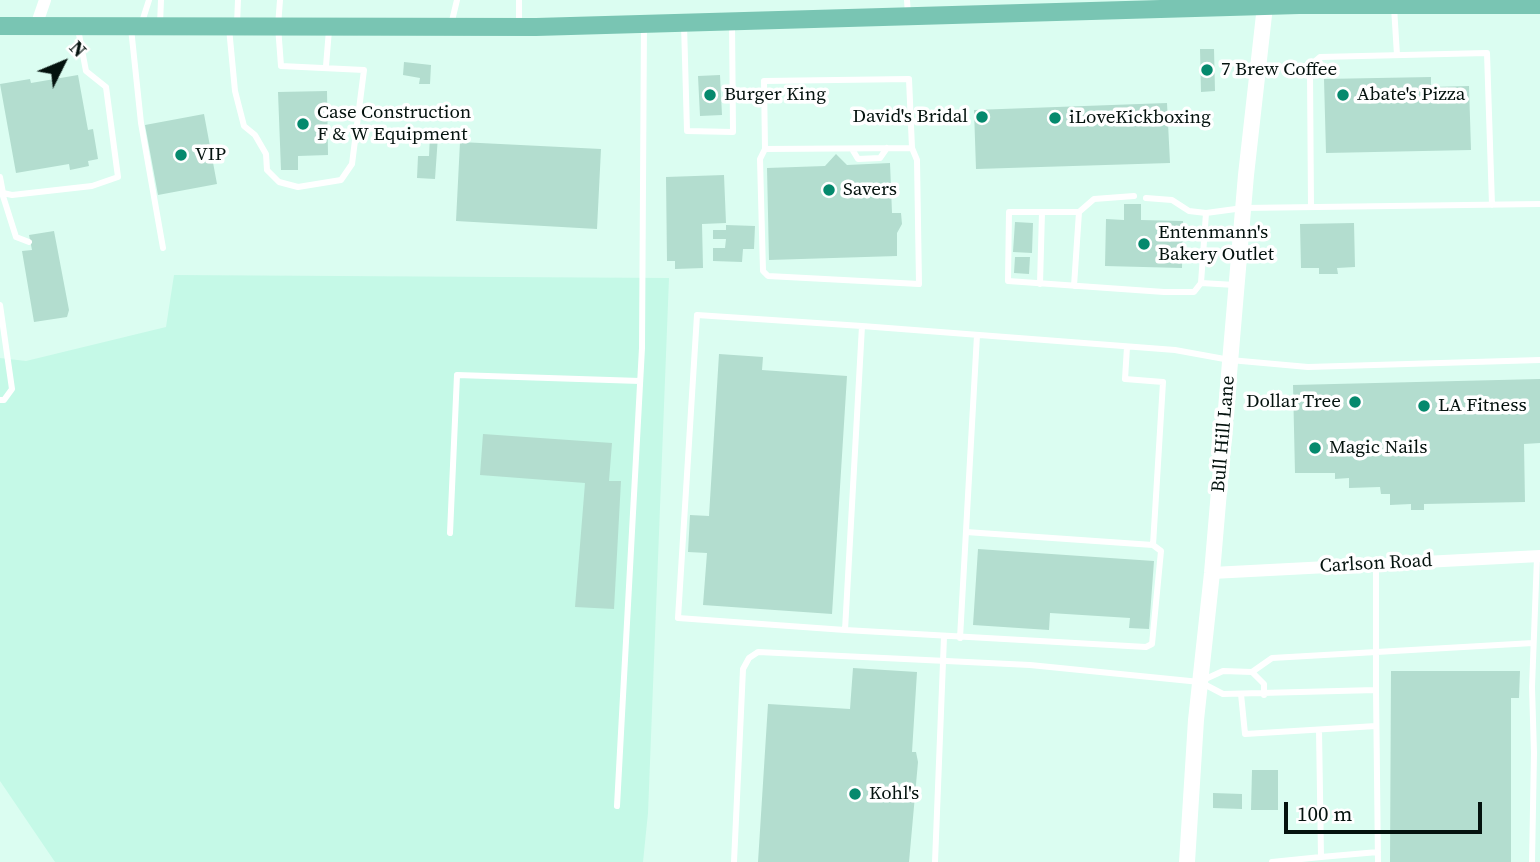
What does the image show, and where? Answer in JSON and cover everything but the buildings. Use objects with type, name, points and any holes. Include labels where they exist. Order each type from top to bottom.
[{"type":"main road","points":[[0,26],[519,26],[732,21],[907,7],[1265,3],[1394,5],[1427,2],[1540,5]]},
{"type":"main road","name":"Bull Hill Lane","points":[[1187,862],[1200,682],[1212,573],[1243,208],[1265,3]]},
{"type":"street","points":[[36,26],[46,0]]},
{"type":"street","name":"Carlson Road","points":[[1212,573],[1539,556]]},
{"type":"lane","points":[[149,0],[136,26],[141,123],[163,248]]},
{"type":"lane","points":[[160,26],[161,0]]},
{"type":"lane","points":[[238,0],[233,26],[235,91],[244,126],[256,135],[266,154],[267,170],[279,182],[299,187],[341,180],[352,164],[364,71],[326,66],[281,66],[278,26],[280,0]]},
{"type":"lane","points":[[450,26],[457,0]]},
{"type":"lane","points":[[519,0],[519,26]]},
{"type":"lane","points":[[1394,5],[1397,55]]},
{"type":"lane","points":[[684,22],[687,131],[733,131],[732,21]]},
{"type":"lane","points":[[617,806],[640,381],[644,23]]},
{"type":"lane","points":[[1,193],[12,195],[92,186],[118,177],[106,87],[86,71],[78,26]]},
{"type":"lane","points":[[326,66],[330,26]]},
{"type":"lane","points":[[1311,207],[1310,73],[1313,63],[1320,57],[1487,53],[1492,205]]},
{"type":"lane","points":[[909,79],[912,148],[917,160],[919,284],[768,276],[763,271],[760,159],[765,149],[764,81],[909,79]]},
{"type":"lane","points":[[765,149],[912,148]]},
{"type":"lane","points":[[0,177],[1,193],[16,237],[29,242]]},
{"type":"lane","points":[[1134,196],[1094,198],[1079,212],[1009,212],[1007,282],[1194,292],[1201,283],[1206,213]]},
{"type":"lane","points":[[1146,198],[1172,201],[1189,211],[1206,213],[1243,208],[1540,204]]},
{"type":"lane","points":[[1040,284],[1042,212]]},
{"type":"lane","points":[[1074,286],[1079,212]]},
{"type":"lane","points":[[1201,283],[1237,285]]},
{"type":"lane","points":[[0,305],[12,389],[4,400],[0,400]]},
{"type":"lane","points":[[966,532],[1153,545],[1161,551],[1152,644],[1146,647],[960,638],[678,618],[697,315],[1175,350],[1230,360],[1308,367],[1540,360]]},
{"type":"lane","points":[[845,630],[862,326]]},
{"type":"lane","points":[[960,638],[977,335]]},
{"type":"lane","points":[[1128,347],[1125,379],[1163,382],[1153,545]]},
{"type":"lane","points":[[450,533],[457,375],[640,381]]},
{"type":"lane","points":[[1532,862],[1533,643],[1539,556]]},
{"type":"lane","points":[[1376,564],[1378,862]]},
{"type":"lane","points":[[935,862],[943,637]]},
{"type":"lane","points":[[1200,682],[1223,671],[1252,672],[1272,658],[1533,643]]},
{"type":"lane","points":[[734,862],[743,669],[749,657],[758,652],[1030,665],[1200,682],[1223,694],[1376,690]]},
{"type":"lane","points":[[1252,672],[1264,684],[1264,695]]},
{"type":"lane","points":[[1241,694],[1245,734],[1376,726]]},
{"type":"lane","points":[[1319,730],[1321,857]]},
{"type":"lane","points":[[1272,862],[1378,852]]},
{"type":"shaded area","points":[[174,275],[669,278],[648,813],[643,862],[55,862],[0,781],[0,358],[26,361],[166,327]]},
{"type":"place","name":"7 Brew Coffee","points":[[1207,70]]},
{"type":"place","name":"Burger King","points":[[710,95]]},
{"type":"place","name":"Abate's Pizza","points":[[1343,95]]},
{"type":"place","name":"David's Bridal","points":[[982,117]]},
{"type":"place","name":"iLoveKickboxing","points":[[1055,118]]},
{"type":"place","name":"Case Construction F & W Equipment","points":[[303,124]]},
{"type":"place","name":"VIP","points":[[181,155]]},
{"type":"place","name":"Savers","points":[[829,190]]},
{"type":"place","name":"Entenmann's Bakery Outlet","points":[[1144,244]]},
{"type":"place","name":"Dollar Tree","points":[[1355,402]]},
{"type":"place","name":"LA Fitness","points":[[1424,406]]},
{"type":"place","name":"Magic Nails","points":[[1315,448]]},
{"type":"place","name":"Kohl's","points":[[855,794]]}]
